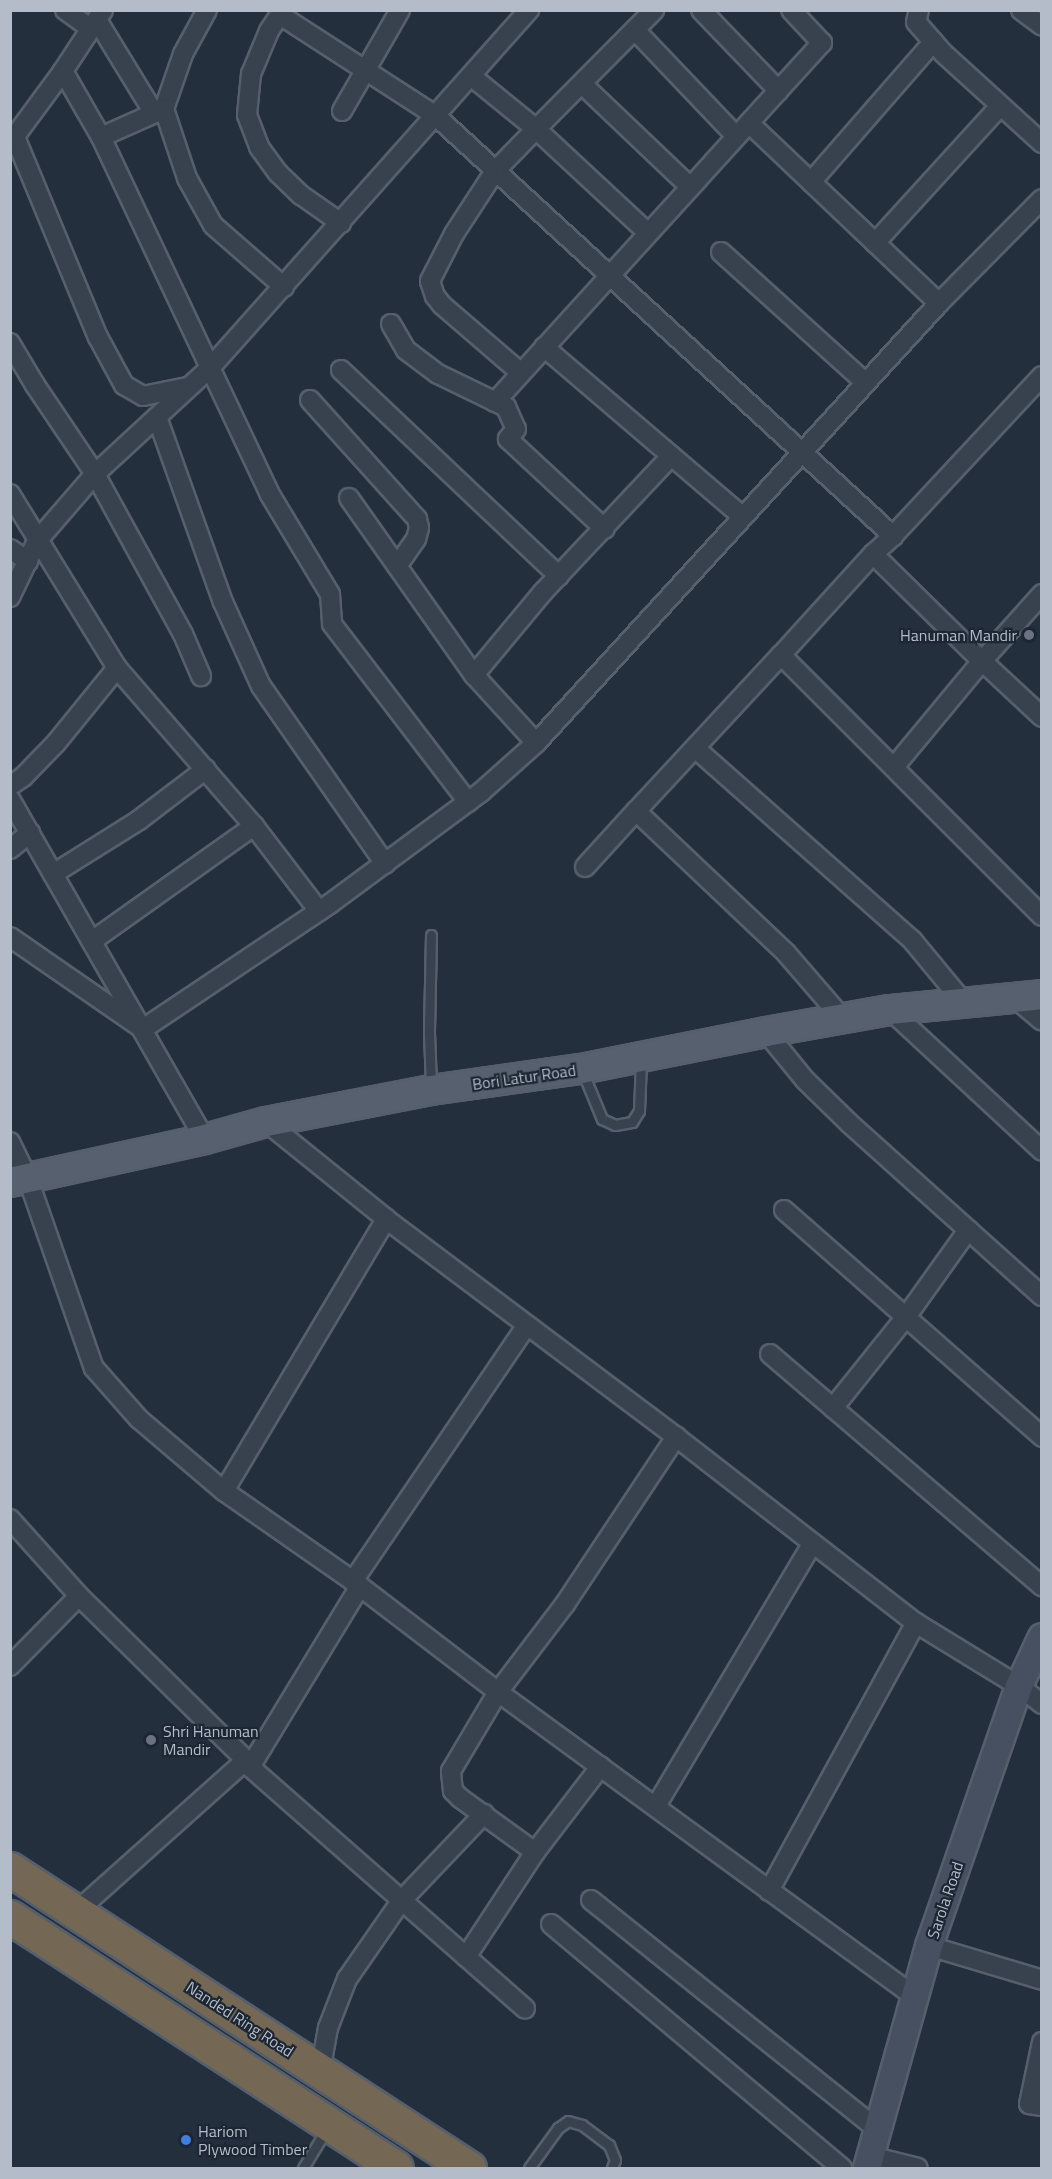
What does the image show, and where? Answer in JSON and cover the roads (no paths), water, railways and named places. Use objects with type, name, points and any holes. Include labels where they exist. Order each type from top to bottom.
[{"type":"highway","name":"Nanded Ring Road","points":[[10,1869],[469,2169]]},
{"type":"highway","points":[[13,1923],[396,2169]]},
{"type":"main road","name":"Bori Latur Road","points":[[19,1180],[266,1122],[431,1090],[581,1069],[765,1032],[890,1010],[1028,996]]},
{"type":"main road","name":"Sarola Road","points":[[868,2162],[929,1946],[1019,1686],[1041,1637]]},
{"type":"street","points":[[65,10],[97,19],[159,111],[187,178],[213,225],[284,286]]},
{"type":"street","points":[[101,138],[159,111],[183,54],[207,10]]},
{"type":"street","points":[[342,111],[400,10]]},
{"type":"street","points":[[10,597],[38,541],[95,474],[210,368],[529,10]]},
{"type":"street","points":[[521,373],[442,305],[435,296],[430,282],[454,234],[495,171],[654,10]]},
{"type":"street","points":[[701,10],[779,91]]},
{"type":"street","points":[[495,402],[608,275],[822,43],[791,10]]},
{"type":"street","points":[[919,10],[916,22],[933,42],[1041,143]]},
{"type":"street","points":[[1021,10],[1041,26]]},
{"type":"street","points":[[341,223],[301,195],[278,173],[259,147],[247,115],[251,74],[269,31],[281,12],[365,72],[436,116],[893,536]]},
{"type":"street","points":[[97,19],[13,140],[98,337],[124,385],[143,396],[189,387]]},
{"type":"street","points":[[635,30],[736,136]]},
{"type":"street","points":[[811,182],[933,42]]},
{"type":"street","points":[[63,71],[101,138],[269,493],[330,594],[332,624],[468,801]]},
{"type":"street","points":[[471,76],[536,129],[648,232]]},
{"type":"street","points":[[582,84],[690,187]]},
{"type":"street","points":[[875,243],[1000,106]]},
{"type":"street","points":[[749,123],[939,303]]},
{"type":"street","points":[[143,1029],[385,864],[468,801],[536,743],[865,382],[1041,200]]},
{"type":"street","points":[[721,252],[865,382]]},
{"type":"street","points":[[391,324],[406,350],[438,374],[506,407],[516,429],[508,439],[605,529]]},
{"type":"street","points":[[10,343],[34,385],[95,474],[183,634],[201,676]]},
{"type":"street","points":[[544,347],[742,516]]},
{"type":"street","points":[[340,370],[559,576]]},
{"type":"street","points":[[585,867],[873,554],[893,536],[1041,376]]},
{"type":"street","points":[[310,400],[417,519],[419,528],[416,539],[397,566]]},
{"type":"street","points":[[157,417],[224,602],[261,686],[385,864]]},
{"type":"street","points":[[474,675],[559,576],[671,456]]},
{"type":"street","points":[[10,494],[117,669],[254,826],[319,911]]},
{"type":"street","points":[[349,498],[474,675],[536,743]]},
{"type":"street","points":[[10,549],[28,561]]},
{"type":"street","points":[[873,554],[1041,717]]},
{"type":"street","points":[[894,766],[1041,594]]},
{"type":"street","points":[[781,655],[1041,916]]},
{"type":"street","points":[[10,786],[23,777],[56,743],[117,669]]},
{"type":"street","points":[[695,748],[912,940],[965,1004]]},
{"type":"street","points":[[53,874],[139,820],[206,769]]},
{"type":"street","points":[[10,799],[205,1138]]},
{"type":"street","points":[[636,811],[786,953],[843,1019]]},
{"type":"street","points":[[92,941],[254,826]]},
{"type":"street","points":[[10,849],[30,833]]},
{"type":"street","points":[[10,937],[143,1029]]},
{"type":"street","points":[[1028,996],[1041,1021]]},
{"type":"street","points":[[890,1010],[1041,1151]]},
{"type":"street","points":[[765,1032],[805,1080],[841,1116],[1041,1296]]},
{"type":"street","points":[[266,1122],[386,1219],[676,1437],[916,1623],[1019,1686],[1041,1704]]},
{"type":"street","points":[[10,1142],[19,1180],[94,1368],[139,1419],[224,1491],[357,1584],[498,1692],[914,1996]]},
{"type":"street","points":[[784,1210],[1041,1437]]},
{"type":"street","points":[[224,1491],[386,1219]]},
{"type":"street","points":[[833,1408],[906,1317],[968,1230]]},
{"type":"street","points":[[75,1912],[248,1764],[357,1584],[526,1326]]},
{"type":"street","points":[[770,1354],[1041,1586]]},
{"type":"street","points":[[535,1852],[453,1791],[451,1771],[498,1692],[565,1604],[676,1437]]},
{"type":"street","points":[[10,1519],[79,1596],[248,1764],[525,2009]]},
{"type":"street","points":[[656,1806],[813,1543]]},
{"type":"street","points":[[10,1666],[79,1596]]},
{"type":"street","points":[[769,1891],[916,1623]]},
{"type":"street","points":[[466,1957],[535,1852],[601,1766]]},
{"type":"street","points":[[320,2072],[328,2028],[347,1979],[402,1900],[484,1814]]},
{"type":"street","points":[[591,1900],[877,2129]]},
{"type":"street","points":[[551,1924],[842,2169]]},
{"type":"street","points":[[929,1946],[1041,1980]]},
{"type":"street","points":[[1041,2042],[1029,2104],[1041,2106]]},
{"type":"street","points":[[868,2162],[918,2169]]},
{"type":"lane","points":[[431,935],[429,1033],[431,1090]]},
{"type":"lane","points":[[581,1069],[602,1119],[615,1125],[632,1122],[639,1111],[641,1057]]},
{"type":"lane","points":[[529,2169],[558,2128],[568,2121],[582,2125],[609,2145],[615,2160],[612,2169]]},
{"type":"lane","points":[[303,2169],[329,2125]]},
{"type":"place","name":"Hanuman Mandir","points":[[1029,635]]},
{"type":"place","name":"Shri Hanuman Mandir","points":[[151,1740]]},
{"type":"place","name":"Hariom Plywood Timber","points":[[186,2140]]}]
